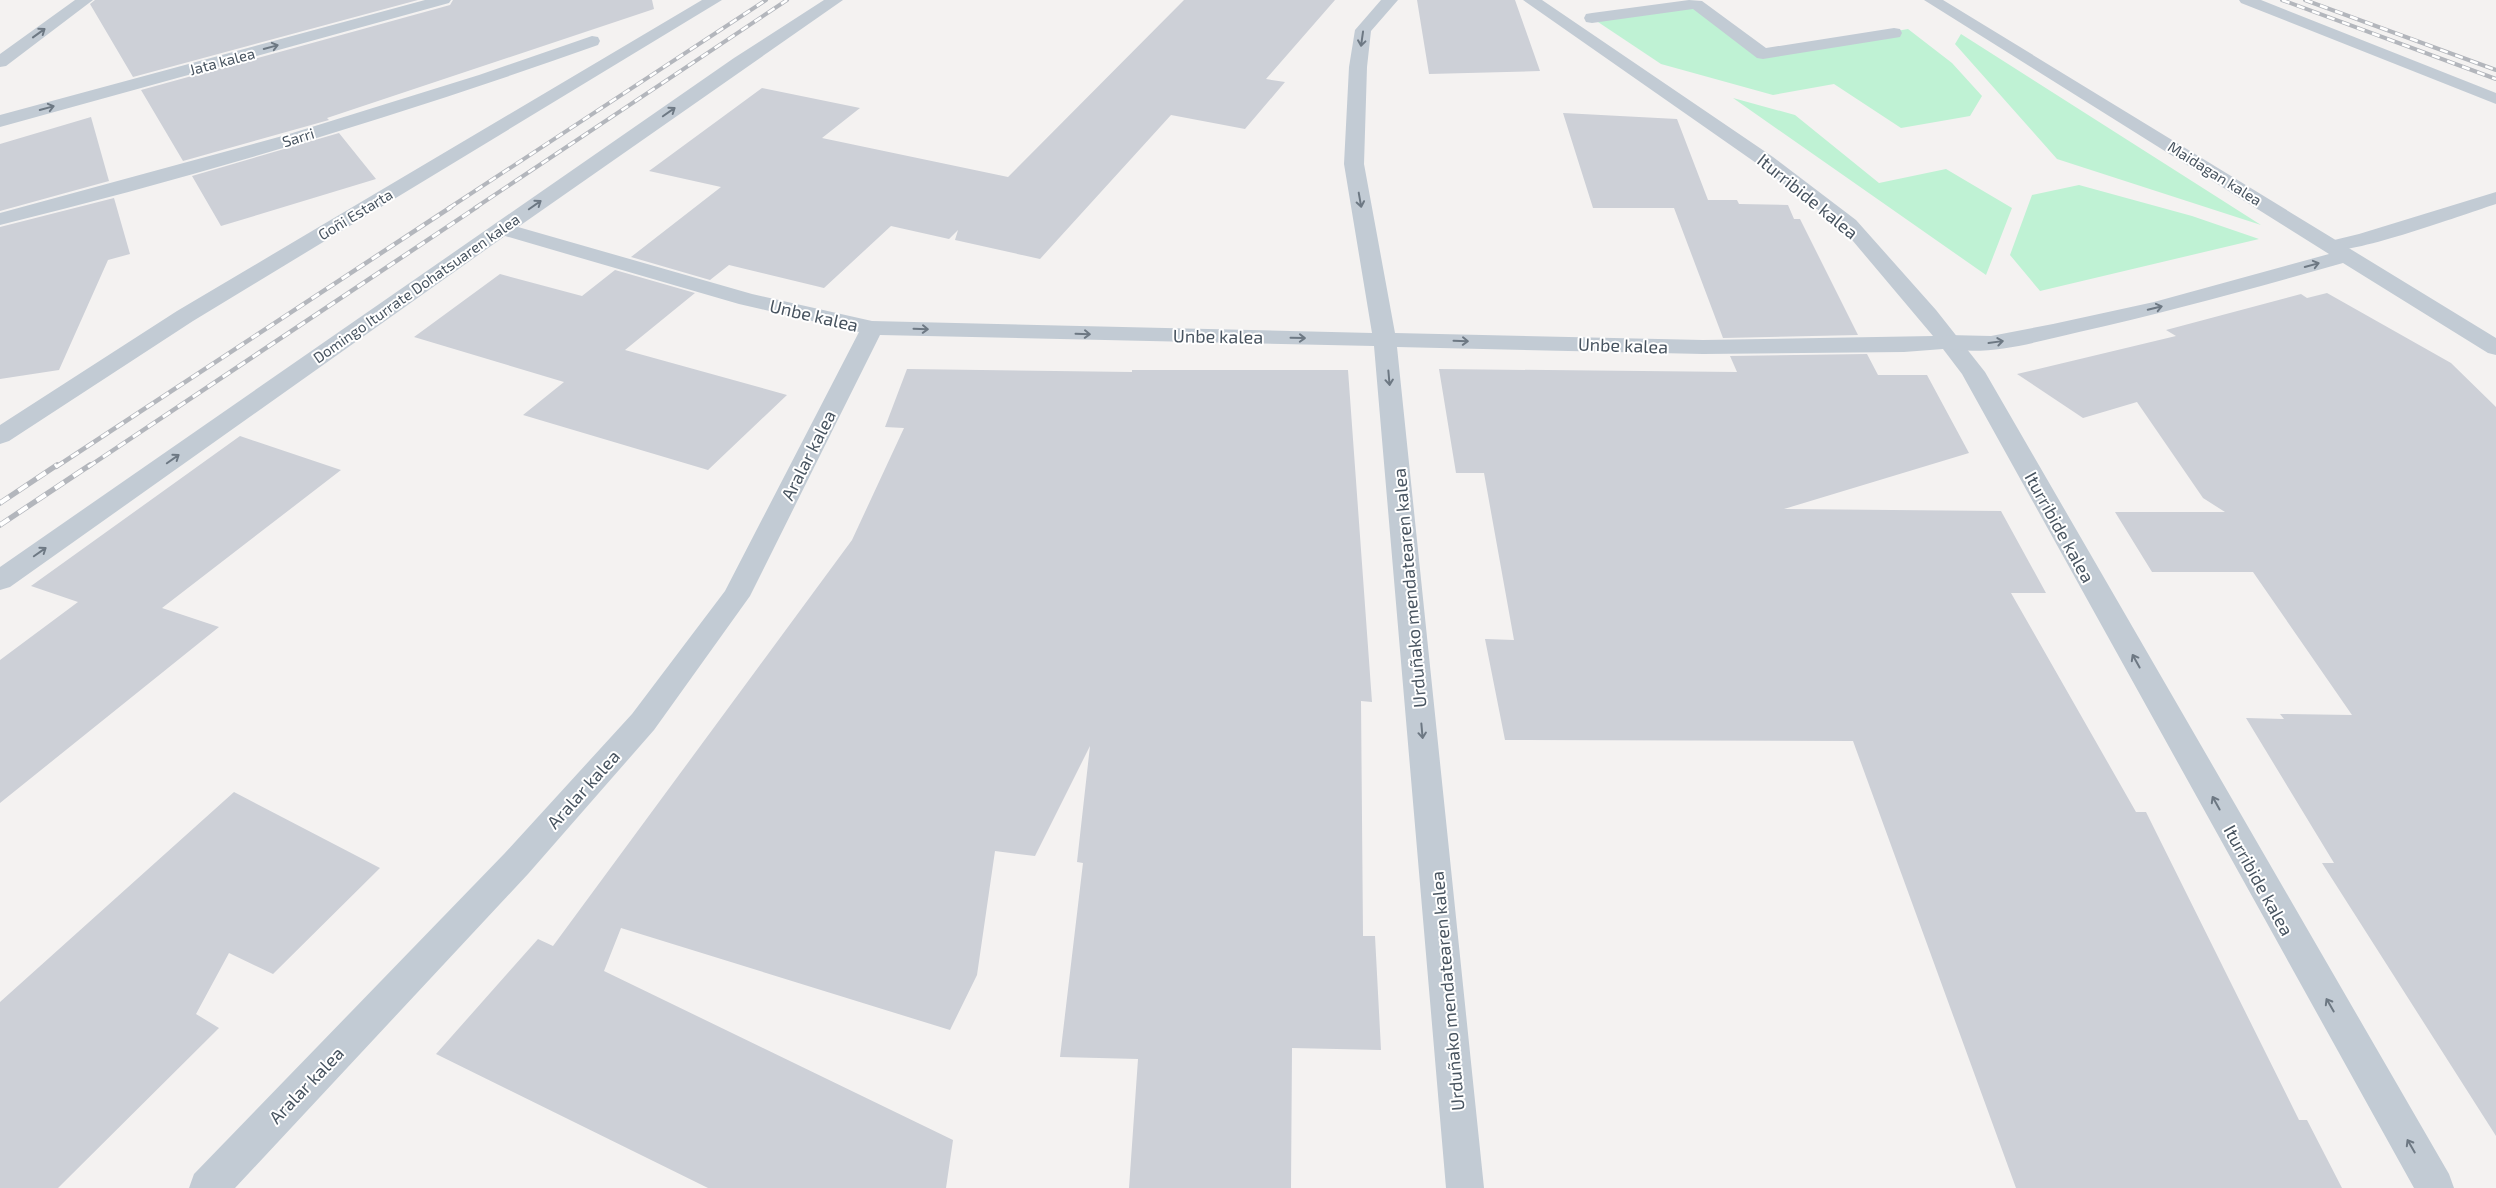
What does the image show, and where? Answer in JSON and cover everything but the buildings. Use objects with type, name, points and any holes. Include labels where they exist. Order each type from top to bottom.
[{"type":"street","points":[[0,62],[85,0]]},
{"type":"street","name":"Jata kalea","points":[[0,121],[443,0]]},
{"type":"street","name":"Goñi Estarta","points":[[0,436],[186,316],[714,0]]},
{"type":"street","name":"Domingo Iturrate Dohatsuaren kalea","points":[[0,580],[740,62],[834,0]]},
{"type":"street","name":"Urduñako mendatearen kalea","points":[[1390,0],[1363,30],[1358,68],[1354,164],[1385,340],[1465,1188]]},
{"type":"street","name":"Iturribide kalea","points":[[1530,0],[1766,161],[1849,224],[1928,315],[1973,372],[2435,1188]]},
{"type":"street","name":"Maidagan kalea","points":[[1932,0],[2496,348]]},
{"type":"street","points":[[2247,0],[2496,99]]},
{"type":"street","points":[[1592,18],[1696,4],[1763,54],[1894,33]]},
{"type":"street","name":"Sarri","points":[[0,219],[292,139],[485,79],[592,41]]},
{"type":"street","name":"Unbe kalea","points":[[501,229],[747,299],[872,328],[1703,347],[1904,345],[1948,342],[1991,343],[2158,308],[2340,251],[2364,239],[2496,198]]},
{"type":"street","name":"Aralar kalea","points":[[208,1188],[516,864],[643,722],[736,596],[872,328]]},
{"type":"green space","points":[[1696,4],[1763,54],[1908,29],[1952,63],[1982,96],[1970,116],[1901,128],[1834,84],[1773,95],[1661,64],[1592,18]]},
{"type":"green space","points":[[1961,34],[2261,225],[2057,159],[1955,44]]},
{"type":"green space","points":[[1733,98],[1795,115],[1879,183],[1946,169],[2012,208],[1986,275]]},
{"type":"green space","points":[[2079,185],[2192,216],[2259,239],[2040,291],[2010,255],[2032,195]]},
{"type":"railway","points":[[449,208],[766,0]]},
{"type":"railway","points":[[475,208],[787,0]]},
{"type":"railway","points":[[2282,0],[2496,79]]},
{"type":"railway","points":[[2305,0],[2496,70]]},
{"type":"railway","points":[[56,467],[451,207]]},
{"type":"railway","points":[[88,467],[477,207]]},
{"type":"railway","points":[[0,503],[57,465]]},
{"type":"railway","points":[[0,525],[90,465]]}]
